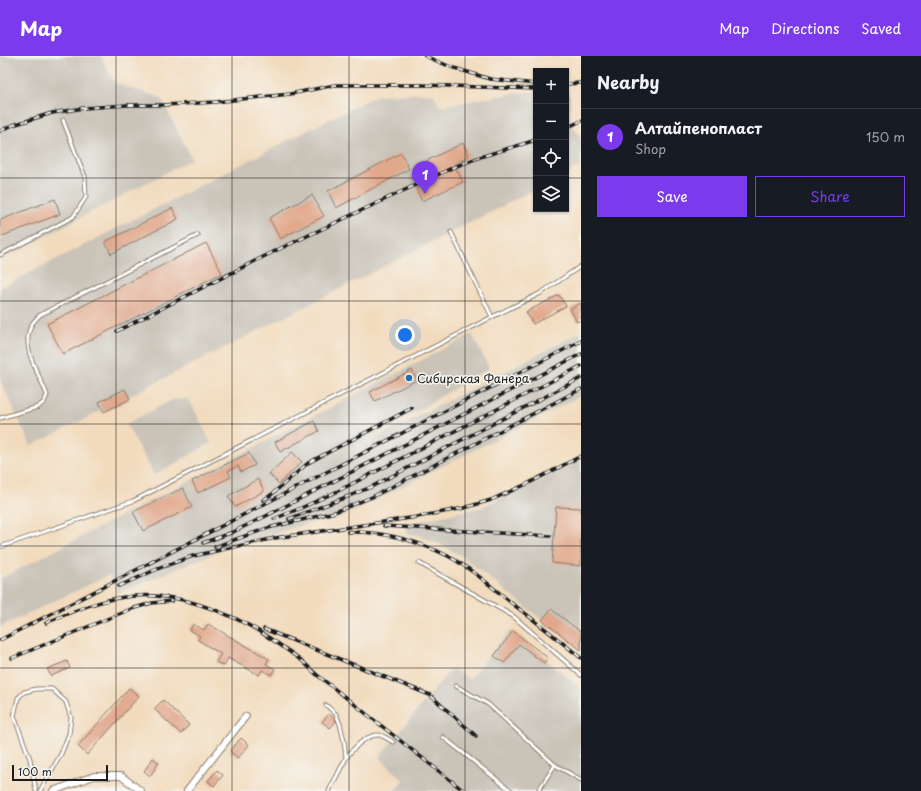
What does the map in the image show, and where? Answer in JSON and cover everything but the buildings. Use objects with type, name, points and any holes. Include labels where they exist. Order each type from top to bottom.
[{"type":"street","points":[[186,791],[246,716]]},
{"type":"street","points":[[53,791],[94,776],[122,776],[141,791]]},
{"type":"lane","points":[[0,255],[74,217],[86,197],[85,177],[63,120]]},
{"type":"lane","points":[[451,232],[492,317]]},
{"type":"lane","points":[[0,418],[38,407],[44,402],[47,395],[29,353],[28,339],[32,325],[40,315],[198,235]]},
{"type":"lane","points":[[0,547],[133,501],[541,293],[581,266]]},
{"type":"lane","points":[[419,563],[513,616],[581,675]]},
{"type":"lane","points":[[456,686],[488,704],[555,764],[581,780]]},
{"type":"lane","points":[[36,791],[30,759],[14,716],[18,698],[24,692],[36,689],[52,689],[66,702],[72,718],[69,734],[61,754],[40,791]]},
{"type":"lane","points":[[326,705],[336,714],[340,724],[346,758]]},
{"type":"lane","points":[[329,791],[346,758],[361,742],[378,735],[384,736],[393,742]]},
{"type":"lane","points":[[443,737],[512,791]]},
{"type":"lane","points":[[538,791],[555,764]]},
{"type":"shaded area","points":[[0,56],[101,56],[115,83],[161,98],[192,159],[0,260]]},
{"type":"shaded area","points":[[523,92],[533,92],[533,191],[31,446],[0,380],[0,288],[377,95],[433,93],[440,106]]},
{"type":"shaded area","points":[[569,93],[571,122],[581,140],[581,166],[569,172]]},
{"type":"shaded area","points":[[581,332],[581,396],[354,511],[239,543],[118,593],[109,575],[0,627],[0,579],[472,334],[489,368],[343,455]]},
{"type":"shaded area","points":[[174,399],[189,399],[211,443],[154,475],[126,424]]},
{"type":"shaded area","points":[[581,460],[581,650],[463,557],[418,535],[407,534],[407,524],[482,507]]},
{"type":"shaded area","points":[[511,630],[581,689],[581,791],[394,791],[403,780],[379,757],[452,668],[469,679]]},
{"type":"railway","points":[[425,56],[451,67],[490,79],[533,84]]},
{"type":"railway","points":[[569,84],[581,83]]},
{"type":"railway","points":[[0,131],[13,125],[52,113],[84,108],[215,102],[290,94],[335,85],[423,85],[533,89]]},
{"type":"railway","points":[[569,127],[581,121]]},
{"type":"railway","points":[[117,331],[273,252],[454,167],[480,157],[533,141]]},
{"type":"railway","points":[[0,640],[581,341]]},
{"type":"railway","points":[[203,543],[233,532],[266,516],[581,354]]},
{"type":"railway","points":[[274,519],[338,491],[581,366]]},
{"type":"railway","points":[[289,519],[371,487],[581,378]]},
{"type":"railway","points":[[215,547],[268,528],[335,512],[372,497],[581,389]]},
{"type":"railway","points":[[263,500],[271,495],[308,463],[412,408]]},
{"type":"railway","points":[[119,586],[162,567],[193,556],[275,538],[417,517],[464,508],[491,500],[529,483],[581,456]]},
{"type":"railway","points":[[384,526],[550,536]]},
{"type":"railway","points":[[348,532],[374,533],[400,538],[448,556],[482,579],[581,658]]},
{"type":"railway","points":[[46,623],[100,602],[127,597],[156,596],[170,598],[216,610],[259,631],[301,660],[318,676],[464,791]]},
{"type":"railway","points":[[12,658],[131,609],[152,603],[172,601]]},
{"type":"railway","points":[[264,629],[430,695],[476,736]]},
{"type":"place","name":"Алтайпенопласт","points":[[425,194]]},
{"type":"place","name":"Сибирская Фанера","points":[[409,378]]}]
